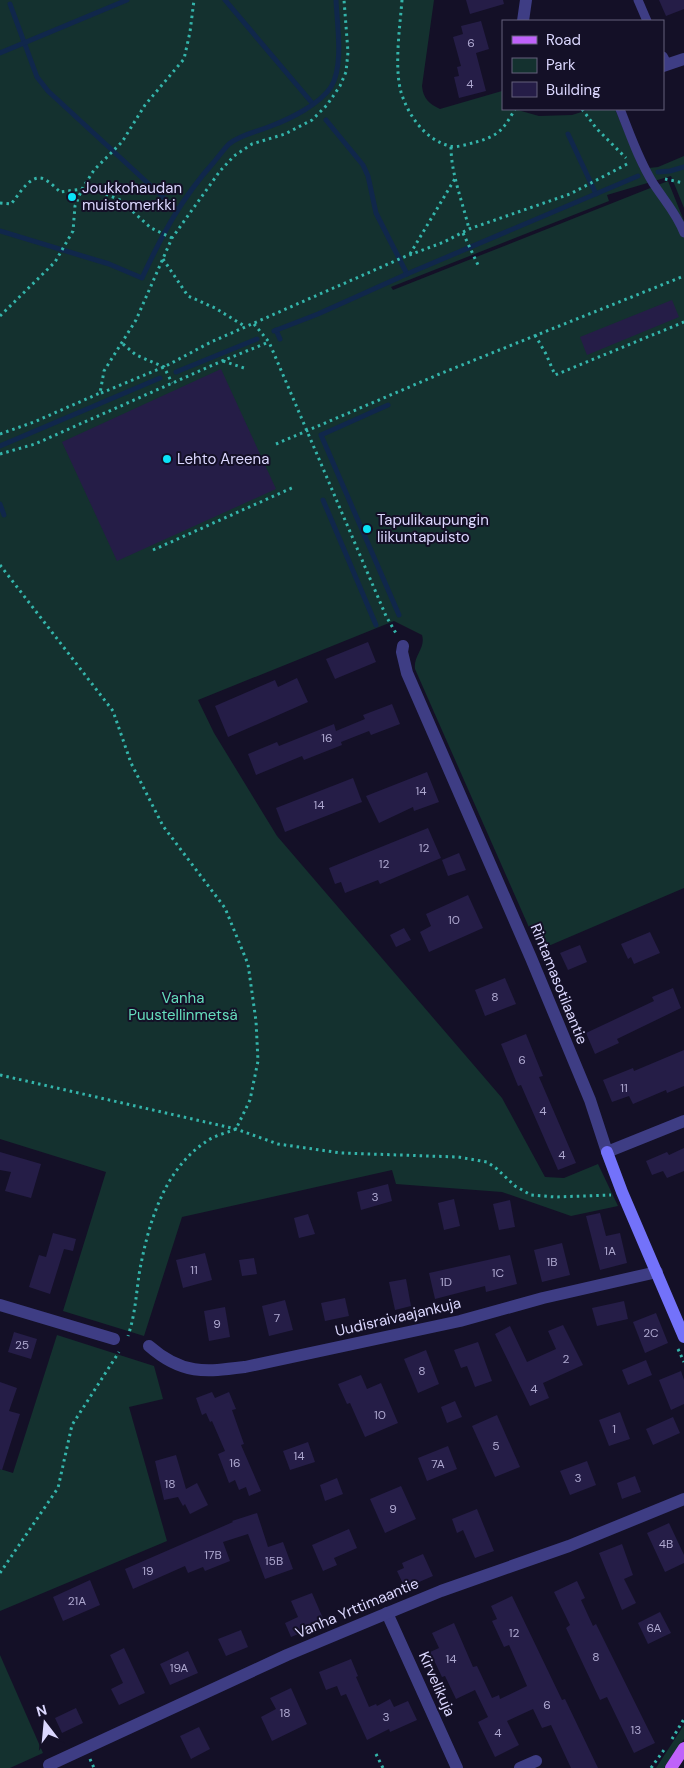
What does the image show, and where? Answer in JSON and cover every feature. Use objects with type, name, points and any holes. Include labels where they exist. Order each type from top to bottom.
[{"type":"main road","points":[[671,1768],[684,1748]]},
{"type":"street","points":[[523,20],[526,0]]},
{"type":"street","points":[[665,62],[684,59]]},
{"type":"street","name":"Rintamasotilaantie","points":[[403,646],[402,652],[406,673],[531,958],[590,1100],[622,1192],[684,1337]]},
{"type":"street","points":[[607,1152],[684,1121]]},
{"type":"street","name":"Uudisraivaajankuja","points":[[149,1346],[183,1368],[211,1371],[245,1367],[460,1321],[543,1298],[657,1272]]},
{"type":"street","points":[[0,1305],[120,1341]]},
{"type":"street","name":"Vanha Yrttimaantie","points":[[49,1765],[287,1655],[387,1613],[441,1591],[569,1546],[684,1499]]},
{"type":"street","name":"Kirvelikuja","points":[[387,1613],[457,1768]]},
{"type":"street","points":[[520,1768],[536,1762]]},
{"type":"lane","points":[[638,0],[648,20]]},
{"type":"lane","points":[[620,110],[640,159],[653,183],[669,204],[684,233]]},
{"type":"path","points":[[0,316],[55,262],[73,231],[75,206],[82,189],[94,170],[122,142],[144,105],[184,59],[194,0]]},
{"type":"path","points":[[100,393],[104,370],[123,344],[136,320],[172,238],[220,171],[234,156],[252,144],[285,134],[312,120],[327,105],[340,86],[346,72],[348,52],[344,0]]},
{"type":"path","points":[[402,0],[398,70],[401,92],[411,116],[425,133],[451,147],[489,138],[504,126],[514,110]]},
{"type":"path","points":[[0,434],[34,422],[164,367],[211,342],[404,257],[444,242],[469,229],[570,194],[632,162],[606,140],[583,110]]},
{"type":"path","points":[[451,147],[451,165],[456,177],[469,229]]},
{"type":"path","points":[[410,255],[456,177]]},
{"type":"path","points":[[0,203],[11,204],[28,183],[36,178],[44,179],[60,192],[91,188],[120,200],[151,228],[172,238]]},
{"type":"path","points":[[463,233],[478,265]]},
{"type":"path","points":[[163,259],[188,296],[215,308],[246,327]]},
{"type":"path","points":[[276,444],[535,335],[684,276]]},
{"type":"path","points":[[535,335],[555,375],[684,322]]},
{"type":"path","points":[[254,324],[270,342],[386,616],[403,646]]},
{"type":"path","points":[[0,454],[35,444],[222,361],[270,342]]},
{"type":"path","points":[[123,344],[136,355],[164,367],[172,383]]},
{"type":"path","points":[[222,361],[244,368]]},
{"type":"path","points":[[153,550],[294,487]]},
{"type":"path","points":[[0,565],[113,711],[131,763],[163,826],[225,908],[248,964],[256,1021],[258,1061],[250,1100],[236,1129],[205,1142],[181,1163],[158,1202],[140,1269],[134,1319],[120,1341]]},
{"type":"path","points":[[0,1075],[236,1129],[278,1144],[341,1153],[458,1157],[487,1162],[515,1186],[531,1194],[554,1197],[614,1195]]},
{"type":"path","points":[[0,1573],[58,1488],[72,1425],[120,1351]]},
{"type":"path","points":[[376,1754],[383,1768]]},
{"type":"green space","name":"Vanha Puustellinmetsä","points":[[0,0],[434,0],[422,86],[425,97],[433,105],[440,109],[502,91],[502,110],[518,110],[539,116],[572,115],[588,110],[615,110],[640,169],[658,167],[684,156],[684,208],[671,176],[607,195],[609,201],[391,287],[393,290],[668,181],[684,221],[684,888],[539,950],[415,669],[423,640],[422,635],[394,621],[198,700],[214,733],[277,836],[502,1098],[545,1177],[564,1178],[598,1164],[618,1206],[571,1216],[502,1192],[396,1184],[392,1170],[182,1217],[144,1336],[63,1311],[106,1172],[0,1139]]},
{"type":"green space","points":[[57,1335],[154,1366],[163,1399],[129,1407],[167,1541],[0,1611],[0,1469],[13,1473]]},
{"type":"green space","points":[[0,1655],[43,1753],[10,1768],[0,1768]]},
{"type":"green space","points":[[684,1725],[684,1739],[664,1768],[656,1768]]},
{"type":"building","points":[[466,0],[503,0],[504,4],[470,14]]},
{"type":"building","points":[[659,0],[684,0],[684,9],[666,16]]},
{"type":"building","points":[[481,21],[489,49],[476,53],[486,91],[459,98],[454,77],[459,76],[457,67],[461,66],[453,37],[463,34],[461,26]]},
{"type":"building","points":[[672,300],[679,317],[587,355],[580,337]]},
{"type":"building","name":"Lehto Areena","points":[[221,369],[276,489],[117,561],[62,442]]},
{"type":"building","points":[[368,642],[376,662],[335,679],[326,659]]},
{"type":"building","points":[[297,678],[308,702],[228,737],[215,706],[275,680],[278,687]]},
{"type":"building","points":[[392,704],[400,724],[371,735],[369,731],[341,742],[342,745],[304,760],[302,756],[256,775],[248,754],[277,742],[279,746],[334,724],[336,731],[365,719],[363,715]]},
{"type":"building","points":[[427,772],[439,802],[414,811],[413,807],[379,823],[366,796]]},
{"type":"building","points":[[353,778],[362,802],[285,832],[276,808]]},
{"type":"building","points":[[428,828],[441,858],[380,884],[378,880],[345,893],[341,882],[335,884],[329,868]]},
{"type":"building","points":[[459,853],[466,870],[448,876],[442,860]]},
{"type":"building","points":[[468,895],[483,928],[429,952],[420,932],[431,926],[426,914]]},
{"type":"building","points":[[404,928],[411,940],[396,947],[390,935]]},
{"type":"building","points":[[650,932],[660,953],[634,964],[631,957],[628,959],[621,944]]},
{"type":"building","points":[[580,945],[587,962],[568,970],[560,953]]},
{"type":"building","points":[[505,978],[516,1004],[485,1016],[475,990]]},
{"type":"building","points":[[673,988],[681,1008],[617,1039],[619,1043],[595,1054],[586,1033],[654,1001],[652,997]]},
{"type":"building","points":[[526,1034],[543,1076],[539,1077],[576,1163],[558,1170],[521,1085],[518,1086],[501,1044]]},
{"type":"building","points":[[684,1050],[684,1086],[667,1093],[666,1090],[633,1104],[629,1096],[612,1102],[603,1080],[633,1068],[634,1071]]},
{"type":"building","points":[[684,1148],[684,1171],[667,1178],[663,1171],[652,1175],[646,1161],[667,1152],[669,1155]]},
{"type":"building","points":[[0,1152],[41,1164],[31,1198],[5,1191],[11,1172],[0,1170]]},
{"type":"building","points":[[388,1184],[392,1201],[361,1210],[357,1192]]},
{"type":"building","points":[[454,1199],[460,1226],[444,1230],[438,1203]]},
{"type":"building","points":[[510,1200],[515,1227],[499,1230],[493,1204]]},
{"type":"building","points":[[600,1213],[606,1236],[620,1233],[627,1263],[600,1270],[586,1216]]},
{"type":"building","points":[[308,1214],[315,1234],[299,1238],[294,1218]]},
{"type":"building","points":[[53,1233],[76,1239],[73,1251],[64,1249],[50,1294],[29,1287],[39,1255],[46,1257]]},
{"type":"building","points":[[562,1243],[570,1275],[542,1282],[534,1250]]},
{"type":"building","points":[[205,1253],[212,1280],[183,1288],[176,1260]]},
{"type":"building","points":[[510,1255],[517,1284],[486,1292],[485,1286],[435,1299],[429,1273]]},
{"type":"building","points":[[254,1258],[257,1274],[242,1276],[239,1260]]},
{"type":"building","points":[[406,1279],[411,1306],[395,1310],[389,1282]]},
{"type":"building","points":[[345,1298],[349,1316],[325,1321],[321,1303]]},
{"type":"building","points":[[285,1300],[293,1330],[269,1336],[262,1306]]},
{"type":"building","points":[[624,1301],[628,1319],[597,1326],[592,1308]]},
{"type":"building","points":[[225,1307],[230,1337],[209,1341],[204,1311]]},
{"type":"building","points":[[656,1313],[668,1343],[645,1353],[633,1322]]},
{"type":"building","points":[[563,1325],[583,1365],[543,1383],[549,1398],[530,1406],[495,1334],[510,1326],[527,1362],[556,1349],[548,1331]]},
{"type":"building","points":[[14,1332],[37,1339],[31,1359],[8,1352]]},
{"type":"building","points":[[478,1342],[492,1381],[475,1387],[467,1366],[461,1368],[454,1350]]},
{"type":"building","points":[[426,1350],[439,1384],[418,1393],[404,1359]]},
{"type":"building","points":[[646,1360],[652,1375],[628,1385],[622,1370]]},
{"type":"building","points":[[681,1371],[684,1380],[684,1404],[671,1410],[659,1380]]},
{"type":"building","points":[[361,1375],[367,1389],[381,1383],[398,1423],[365,1437],[350,1403],[347,1404],[338,1384]]},
{"type":"building","points":[[0,1382],[17,1388],[9,1411],[20,1414],[2,1470],[0,1469]]},
{"type":"building","points":[[212,1392],[215,1398],[229,1392],[236,1409],[232,1410],[244,1444],[241,1445],[261,1491],[249,1496],[246,1487],[239,1490],[235,1480],[229,1483],[218,1454],[225,1451],[212,1421],[210,1422],[206,1413],[202,1415],[196,1398]]},
{"type":"building","points":[[455,1401],[462,1417],[447,1423],[441,1407]]},
{"type":"building","points":[[620,1412],[630,1439],[609,1446],[599,1420]]},
{"type":"building","points":[[497,1415],[520,1467],[495,1477],[472,1426]]},
{"type":"building","points":[[673,1417],[680,1433],[653,1445],[646,1429]]},
{"type":"building","points":[[308,1442],[315,1462],[290,1470],[283,1451]]},
{"type":"building","points":[[448,1446],[457,1469],[427,1481],[418,1458]]},
{"type":"building","points":[[176,1455],[186,1489],[197,1483],[208,1505],[190,1514],[185,1504],[183,1506],[178,1497],[164,1500],[155,1461]]},
{"type":"building","points":[[587,1461],[596,1485],[570,1495],[560,1471]]},
{"type":"building","points":[[635,1476],[641,1492],[622,1499],[617,1483]]},
{"type":"building","points":[[337,1478],[343,1494],[325,1501],[320,1485]]},
{"type":"building","points":[[401,1486],[416,1519],[385,1533],[370,1499]]},
{"type":"building","points":[[477,1509],[494,1551],[475,1558],[463,1530],[457,1533],[452,1519]]},
{"type":"building","points":[[257,1513],[268,1547],[283,1542],[293,1569],[265,1579],[248,1534],[223,1542],[230,1561],[205,1571],[203,1567],[188,1573],[185,1566],[133,1589],[125,1569],[232,1521]]},
{"type":"building","points":[[669,1523],[684,1555],[684,1563],[665,1572],[647,1533]]},
{"type":"building","points":[[349,1529],[357,1548],[334,1558],[337,1565],[323,1571],[312,1545]]},
{"type":"building","points":[[622,1544],[633,1575],[624,1579],[636,1603],[622,1610],[599,1553]]},
{"type":"building","points":[[423,1554],[433,1576],[405,1588],[397,1571],[404,1568],[402,1563]]},
{"type":"building","points":[[90,1580],[100,1605],[63,1621],[53,1597]]},
{"type":"building","points":[[577,1581],[585,1598],[581,1600],[593,1626],[596,1624],[655,1743],[634,1753],[607,1697],[600,1700],[566,1628],[570,1625],[554,1592]]},
{"type":"building","points":[[312,1593],[325,1623],[291,1637],[285,1623],[298,1617],[291,1601]]},
{"type":"building","points":[[512,1596],[562,1700],[565,1699],[598,1768],[571,1768],[551,1725],[542,1728],[533,1709],[507,1721],[519,1745],[495,1757],[478,1722],[488,1717],[475,1690],[456,1699],[445,1676],[442,1677],[430,1652],[439,1648],[432,1633],[454,1623],[473,1667],[477,1666],[492,1698],[499,1695],[500,1699],[527,1686],[509,1645],[504,1647],[492,1621],[497,1619],[491,1606]]},
{"type":"building","points":[[660,1612],[671,1633],[648,1644],[638,1623]]},
{"type":"building","points":[[241,1630],[248,1647],[226,1656],[218,1639]]},
{"type":"building","points":[[124,1648],[145,1693],[119,1705],[111,1689],[123,1683],[110,1655]]},
{"type":"building","points":[[188,1651],[198,1673],[170,1685],[160,1664]]},
{"type":"building","points":[[351,1659],[358,1676],[356,1677],[369,1707],[376,1704],[377,1706],[390,1699],[394,1707],[408,1701],[417,1720],[390,1732],[389,1729],[367,1740],[346,1694],[341,1696],[337,1686],[326,1690],[319,1672]]},
{"type":"building","points":[[291,1688],[307,1724],[272,1741],[261,1717],[276,1709],[270,1698]]},
{"type":"building","points":[[76,1708],[83,1723],[62,1733],[55,1718]]},
{"type":"building","points":[[199,1727],[210,1749],[191,1759],[180,1736]]},
{"type":"waterway","points":[[0,53],[127,0]]},
{"type":"waterway","points":[[225,0],[313,104]]},
{"type":"waterway","points":[[0,231],[109,264],[142,278],[157,246],[182,203],[229,144],[244,135],[279,123],[295,115],[320,99],[331,87],[335,78],[339,57],[336,0]]},
{"type":"waterway","points":[[10,4],[37,77],[48,91],[177,210]]},
{"type":"waterway","points":[[326,120],[363,165],[368,176],[376,213],[407,274]]},
{"type":"waterway","points":[[568,134],[596,194]]},
{"type":"waterway","points":[[658,172],[684,167]]},
{"type":"waterway","points":[[274,331],[318,314],[638,176]]},
{"type":"waterway","points":[[276,330],[280,339]]},
{"type":"waterway","points":[[176,372],[257,339]]},
{"type":"waterway","points":[[0,446],[160,378]]},
{"type":"waterway","points":[[388,405],[321,435],[399,615]]},
{"type":"waterway","points":[[323,500],[376,625]]},
{"type":"waterway","points":[[0,504],[4,515]]},
{"type":"place","name":"Joukkohaudan muistomerkki","points":[[72,197]]},
{"type":"place","name":"Lehto Areena","points":[[167,459]]},
{"type":"place","name":"Tapulikaupungin liikuntapuisto","points":[[367,529]]}]
